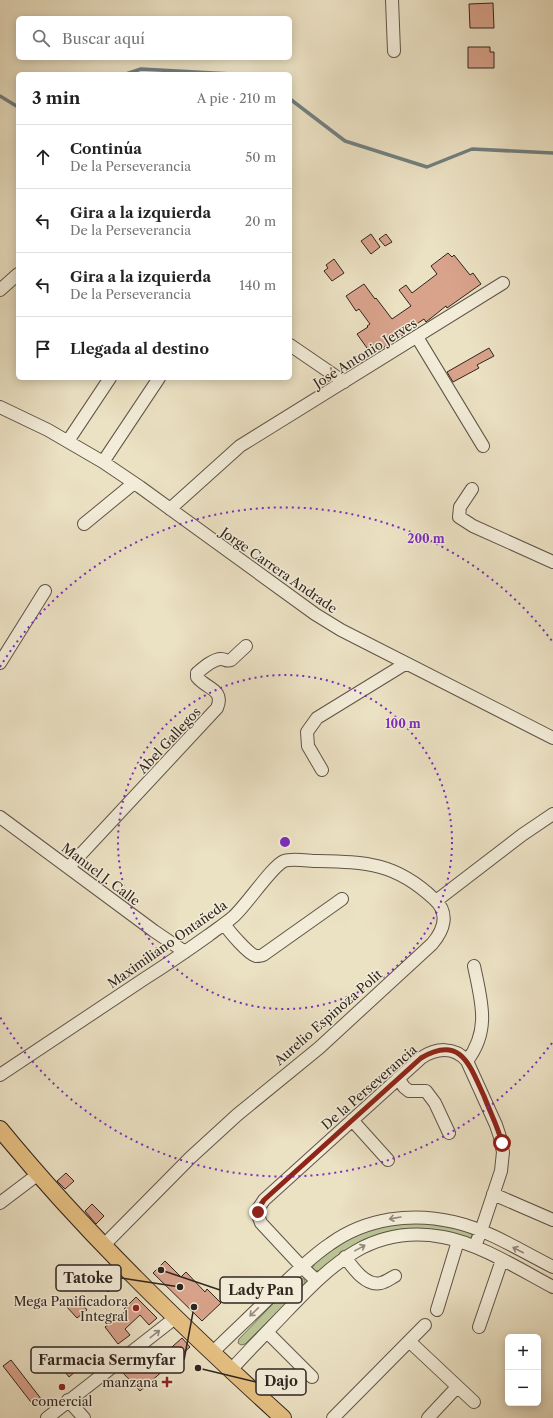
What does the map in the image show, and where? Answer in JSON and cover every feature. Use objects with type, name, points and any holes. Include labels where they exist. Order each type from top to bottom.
[{"type":"main road","points":[[0,1130],[37,1175],[103,1246],[230,1371],[283,1418]]},
{"type":"street","points":[[392,0],[394,50]]},
{"type":"street","points":[[0,290],[16,276]]},
{"type":"street","name":"José Antonio Jerves","points":[[170,509],[240,446],[503,283]]},
{"type":"street","points":[[417,337],[483,446]]},
{"type":"street","points":[[292,346],[344,382]]},
{"type":"street","points":[[68,441],[109,380]]},
{"type":"street","points":[[103,462],[158,380]]},
{"type":"street","name":"Jorge Carrera Andrade","points":[[0,406],[68,441],[134,482],[315,614],[352,636],[405,664],[553,738]]},
{"type":"street","points":[[84,524],[134,482]]},
{"type":"street","points":[[472,489],[460,507],[459,517],[473,526],[553,562]]},
{"type":"street","points":[[0,663],[45,591]]},
{"type":"street","name":"Abel Gallegos","points":[[69,867],[217,708],[220,702],[219,696],[197,677],[197,673],[215,660],[231,660],[246,646]]},
{"type":"street","points":[[322,770],[308,746],[307,732],[317,718],[405,664]]},
{"type":"street","points":[[436,900],[522,835],[553,814]]},
{"type":"street","name":"Manuel J. Calle","points":[[0,817],[185,952]]},
{"type":"street","name":"Maximiliano Ontañeda","points":[[0,1075],[185,952],[224,924],[238,912],[281,863],[288,861],[337,862],[366,864],[386,868],[412,880],[436,900]]},
{"type":"street","points":[[224,924],[252,954],[257,956],[263,955],[342,899]]},
{"type":"street","name":"Aurelio Espinoza Polit","points":[[103,1246],[190,1158],[237,1115],[324,1043],[432,944],[442,928],[445,917],[444,912],[436,900]]},
{"type":"street","points":[[474,966],[482,1005],[483,1019],[480,1034],[472,1055],[467,1061],[474,1073],[496,1125],[503,1147],[501,1171],[475,1246]]},
{"type":"street","name":"De la Perseverancia","points":[[316,1280],[264,1227],[259,1219],[258,1208],[264,1200],[421,1058],[435,1051],[446,1050],[453,1051],[467,1061]]},
{"type":"street","points":[[398,1078],[404,1087],[409,1091],[426,1091],[435,1103],[449,1134]]},
{"type":"street","points":[[352,1120],[388,1160]]},
{"type":"street","points":[[0,1203],[37,1175]]},
{"type":"street","points":[[493,1194],[553,1220]]},
{"type":"street","points":[[212,1353],[302,1267],[330,1243],[352,1231],[380,1221],[404,1216],[430,1217],[455,1222],[481,1231],[553,1267]]},
{"type":"street","points":[[230,1371],[316,1280],[345,1257],[362,1247],[383,1238],[400,1235],[425,1234],[458,1241],[475,1246],[553,1287]]},
{"type":"street","points":[[437,1310],[458,1241]]},
{"type":"street","points":[[345,1257],[364,1279],[370,1282],[381,1284],[396,1276]]},
{"type":"street","points":[[479,1327],[502,1260]]},
{"type":"street","points":[[47,1418],[68,1400],[175,1318]]},
{"type":"street","points":[[333,1418],[424,1325]]},
{"type":"street","points":[[267,1332],[312,1377]]},
{"type":"street","points":[[409,1341],[457,1388],[474,1402]]},
{"type":"street","points":[[428,1418],[457,1388]]},
{"type":"street","points":[[68,1400],[84,1418]]},
{"type":"green space","points":[[413,1221],[470,1231],[472,1235],[471,1238],[467,1238],[437,1231],[416,1229],[400,1229],[385,1232],[357,1243],[344,1251],[319,1271],[312,1269],[318,1260],[338,1245],[357,1234],[381,1226]]},
{"type":"green space","points":[[298,1278],[305,1280],[305,1284],[245,1344],[241,1345],[238,1343],[239,1339]]},
{"type":"building","points":[[493,3],[494,28],[470,28],[469,4]]},
{"type":"building","points":[[468,47],[490,47],[490,52],[494,52],[494,68],[468,68]]},
{"type":"building","points":[[371,234],[380,247],[371,254],[361,241]]},
{"type":"building","points":[[386,234],[392,242],[385,246],[379,239]]},
{"type":"building","points":[[448,253],[452,257],[454,255],[470,275],[473,273],[481,284],[447,308],[446,306],[426,322],[424,319],[402,334],[403,335],[372,355],[357,334],[370,324],[359,309],[356,311],[346,296],[364,284],[392,319],[411,306],[399,290],[406,285],[412,293],[437,274],[431,266]]},
{"type":"building","points":[[334,259],[344,273],[332,281],[324,271],[328,268],[326,265]]},
{"type":"building","points":[[489,348],[494,356],[477,365],[479,368],[453,382],[447,372]]},
{"type":"building","points":[[66,1173],[74,1181],[65,1189],[57,1181]]},
{"type":"building","points":[[92,1204],[104,1216],[96,1224],[85,1211]]},
{"type":"building","points":[[165,1261],[181,1277],[186,1272],[205,1292],[207,1289],[221,1303],[202,1321],[153,1273]]},
{"type":"building","points":[[110,1275],[118,1282],[108,1292],[100,1284]]},
{"type":"building","points":[[76,1296],[87,1310],[77,1318],[66,1306]]},
{"type":"building","points":[[136,1297],[157,1318],[149,1325],[140,1315],[125,1329],[130,1335],[118,1344],[105,1327],[126,1311],[124,1309]]},
{"type":"building","points":[[182,1338],[190,1347],[140,1391],[123,1373],[136,1362],[145,1371]]},
{"type":"building","points":[[11,1360],[42,1400],[34,1406],[3,1366]]},
{"type":"building","points":[[69,1363],[76,1371],[69,1377],[62,1368]]},
{"type":"waterway","points":[[132,72],[141,69],[196,72]]},
{"type":"waterway","points":[[0,96],[16,106]]},
{"type":"waterway","points":[[292,101],[345,141],[427,167],[472,149],[553,153]]},
{"type":"place","name":"Lady Pan","points":[[161,1270]]},
{"type":"place","name":"Tatoke","points":[[180,1287]]},
{"type":"place","name":"Farmacia Sermyfar","points":[[194,1307]]},
{"type":"place","name":"Mega Panificadora Integral","points":[[136,1308]]},
{"type":"place","name":"Dajo","points":[[198,1368]]},
{"type":"place","name":"manzana","points":[[167,1382]]},
{"type":"place","name":"comercial","points":[[62,1387]]},
{"type":"route","points":[[258,1212],[258,1208],[264,1200],[421,1058],[431,1052],[450,1050],[457,1052],[467,1061],[474,1073],[502,1143]]}]
